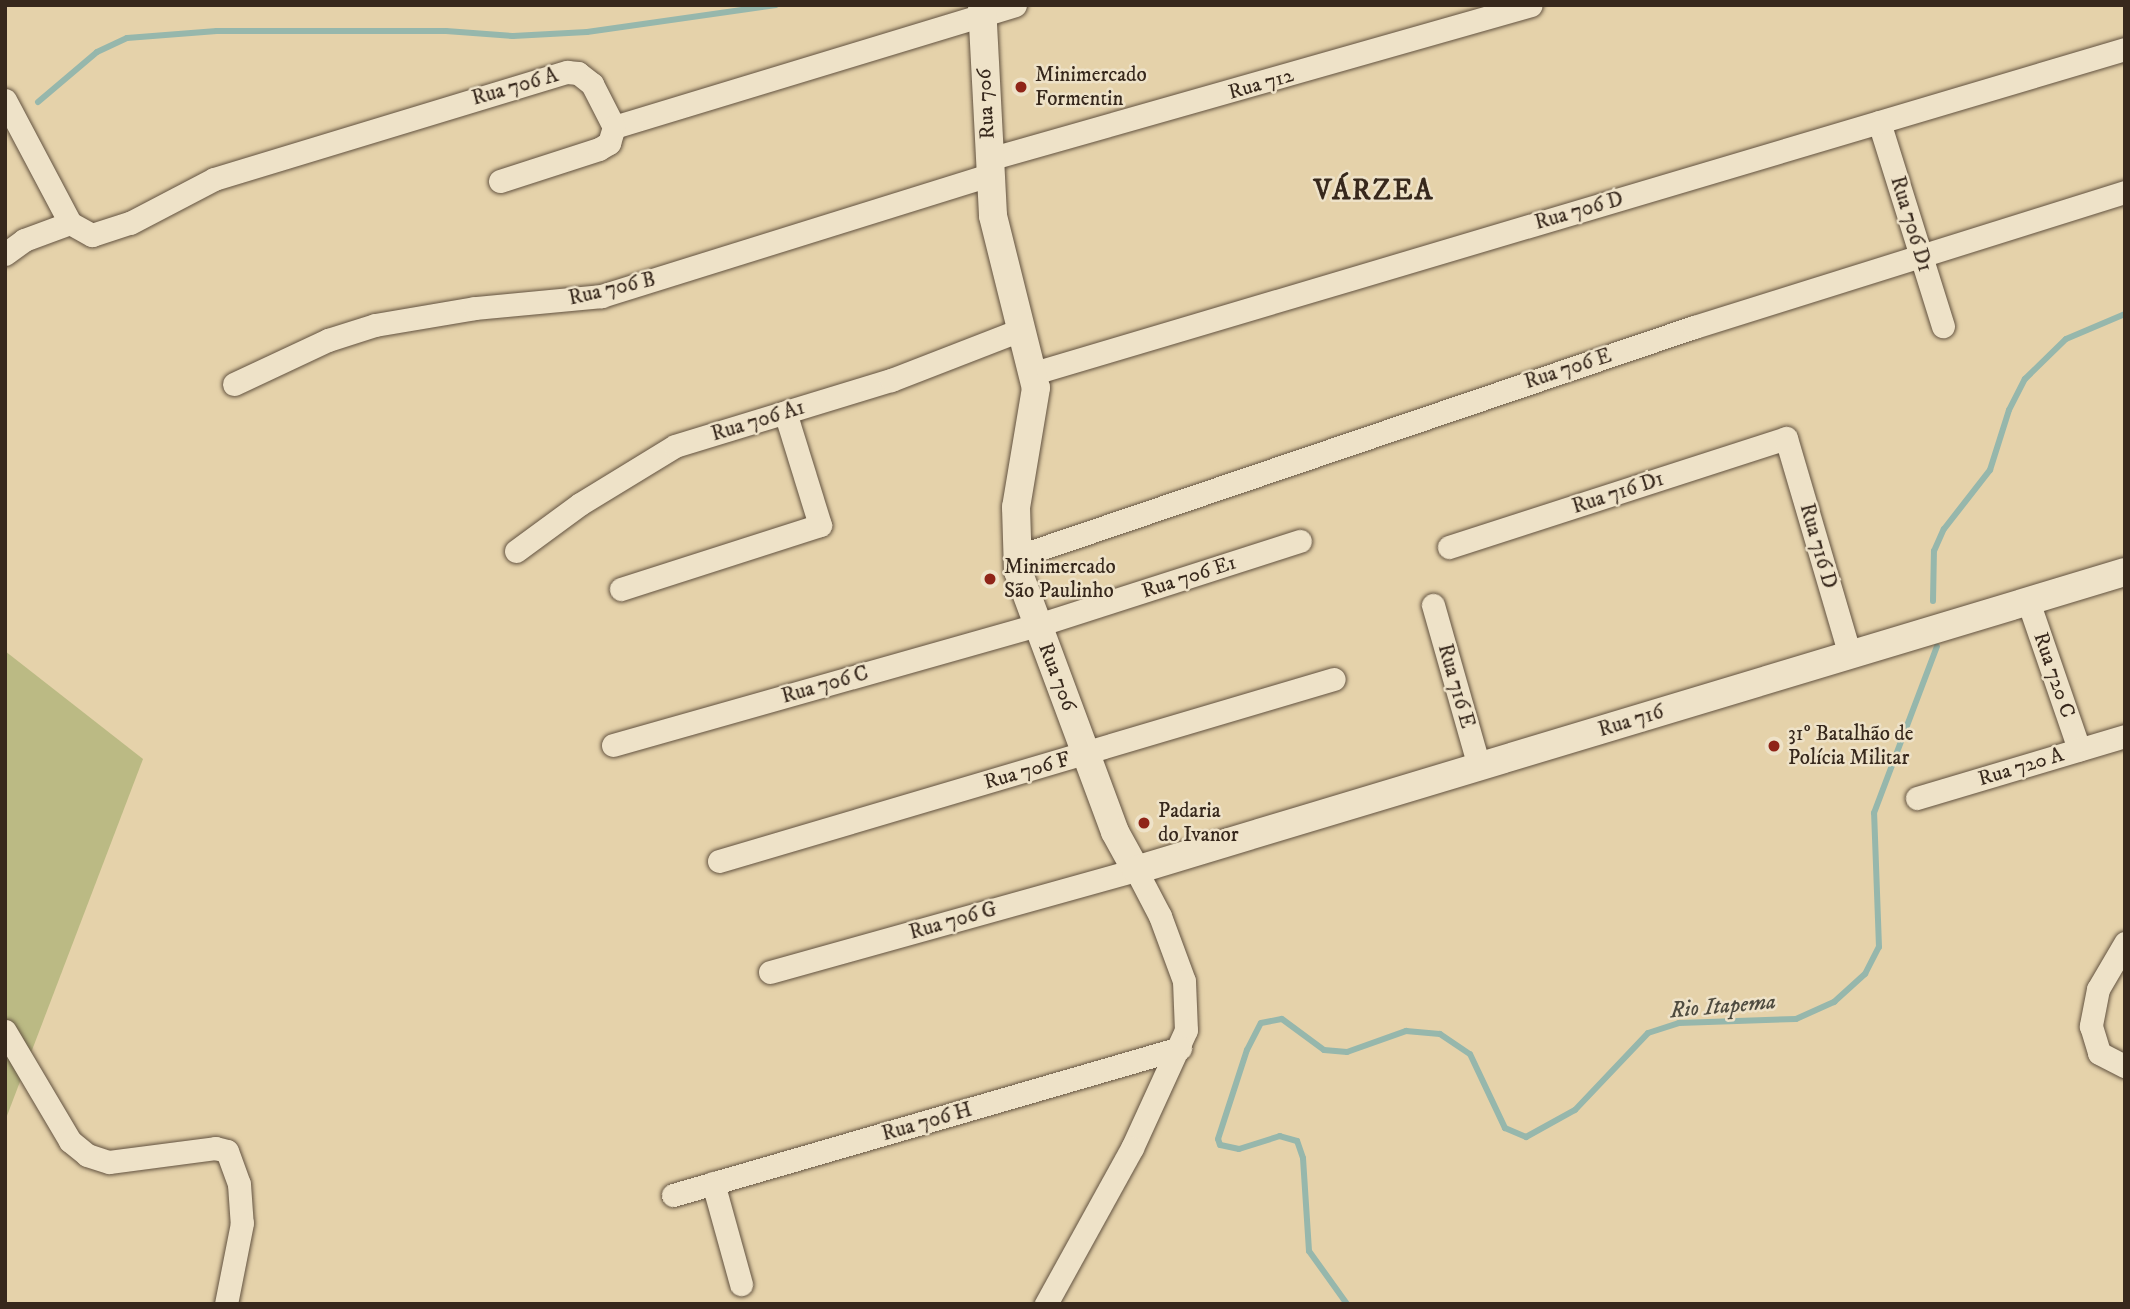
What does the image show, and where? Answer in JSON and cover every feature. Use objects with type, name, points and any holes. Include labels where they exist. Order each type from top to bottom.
[{"type":"street","points":[[500,181],[599,149],[608,143],[614,127],[983,10],[1015,5]]},
{"type":"street","name":"Rua 712","points":[[989,167],[1531,5]]},
{"type":"street","name":"Rua 706","points":[[983,10],[989,167],[996,237],[1034,373],[1036,403],[1016,507],[1016,557],[1038,625],[1115,832],[1160,916],[1184,981],[1188,1011],[1180,1048],[1046,1304]]},
{"type":"street","name":"Rua 706 D","points":[[1034,373],[2125,49]]},
{"type":"street","name":"Rua 706 A","points":[[70,223],[82,233],[106,232],[214,179],[567,72],[578,72],[593,84],[614,127]]},
{"type":"street","points":[[5,100],[70,223],[24,240],[5,254]]},
{"type":"street","name":"Rua 706 D1","points":[[1879,122],[1944,326]]},
{"type":"street","name":"Rua 706 B","points":[[234,384],[328,340],[375,324],[462,310],[601,296],[989,167]]},
{"type":"street","name":"Rua 706 E","points":[[1016,557],[1317,452],[1921,255],[2125,192]]},
{"type":"street","name":"Rua 706 A1","points":[[516,551],[657,454],[891,380],[1020,330]]},
{"type":"street","points":[[621,589],[820,525],[785,412]]},
{"type":"street","name":"Rua 716 D1","points":[[1449,547],[1786,438]]},
{"type":"street","name":"Rua 716 D","points":[[1786,438],[1850,655]]},
{"type":"street","name":"Rua 706 E1","points":[[1038,625],[1300,541]]},
{"type":"street","name":"Rua 716","points":[[1136,870],[2125,572]]},
{"type":"street","name":"Rua 720 C","points":[[2028,601],[2079,749]]},
{"type":"street","name":"Rua 716 E","points":[[1433,605],[1479,767]]},
{"type":"street","name":"Rua 706 C","points":[[613,746],[1038,625]]},
{"type":"street","name":"Rua 706 F","points":[[719,861],[1334,679]]},
{"type":"street","name":"Rua 720 A","points":[[1917,798],[2125,736]]},
{"type":"street","name":"Rua 706 G","points":[[770,972],[1136,870]]},
{"type":"street","points":[[2125,943],[2098,989],[2091,1026],[2099,1053],[2125,1066]]},
{"type":"street","points":[[5,1031],[70,1141],[88,1155],[109,1162],[215,1148],[227,1151],[239,1184],[242,1223],[226,1304]]},
{"type":"street","name":"Rua 706 H","points":[[673,1195],[1180,1048]]},
{"type":"street","points":[[713,1183],[741,1284]]},
{"type":"shaded area","points":[[5,651],[143,759],[5,1121]]},
{"type":"waterway","points":[[38,102],[97,52],[127,38],[217,31],[446,31],[513,36],[587,32],[776,5]]},
{"type":"waterway","name":"Rio Itapema","points":[[1933,601],[1934,551],[1944,529],[1990,470],[2009,410],[2025,379],[2066,339],[2125,314]]},
{"type":"waterway","name":"Rio Itapema","points":[[1347,1304],[1309,1251],[1303,1158],[1297,1141],[1280,1136],[1239,1149],[1220,1145],[1218,1139],[1247,1050],[1261,1023],[1282,1019],[1324,1050],[1347,1052],[1406,1031],[1440,1034],[1470,1054],[1505,1128],[1526,1137],[1575,1110],[1648,1033],[1679,1023],[1796,1019],[1834,1002],[1865,974],[1879,947],[1874,813],[1937,646]]},
{"type":"place","name":"Minimercado Formentin","points":[[1021,87]]},
{"type":"place","name":"Minimercado São Paulinho","points":[[990,579]]},
{"type":"place","name":"31º Batalhão de Polícia Militar","points":[[1774,746]]},
{"type":"place","name":"Padaria do Ivanor","points":[[1144,823]]},
{"type":"district","name":"VÁRZEA","points":[[1374,191]]}]
